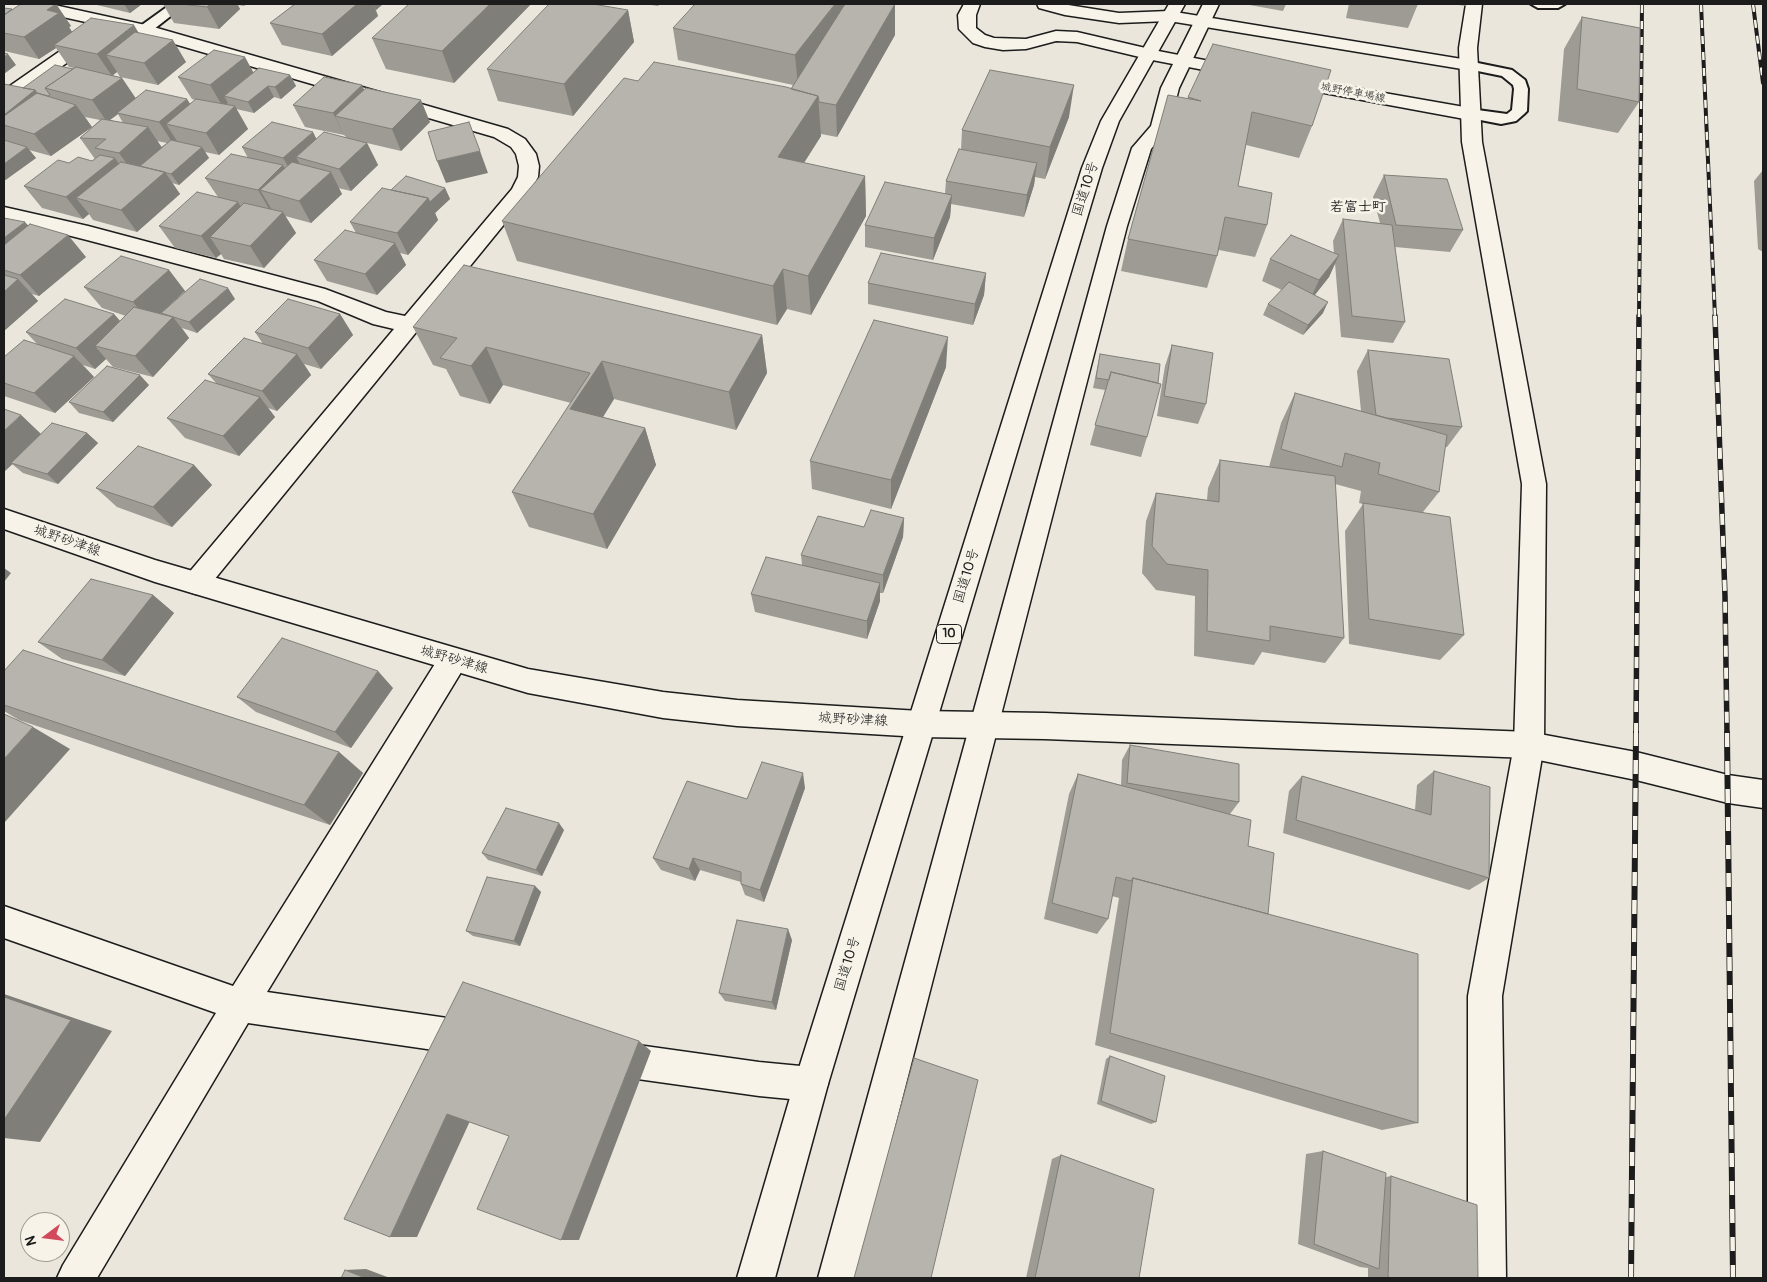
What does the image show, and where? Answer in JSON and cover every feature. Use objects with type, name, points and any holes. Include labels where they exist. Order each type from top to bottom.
[{"type":"main road","points":[[28,4],[102,19],[144,30],[500,133],[518,143],[526,154],[529,166],[528,177],[522,191],[196,583]]},
{"type":"main road","name":"城野停車場線","points":[[972,4],[967,15],[968,29],[979,39],[991,43],[1003,45],[1026,44],[1056,36],[1077,38],[1184,61],[1470,114]]},
{"type":"main road","points":[[1045,4],[1065,10],[1119,18],[1173,10],[1207,12],[1468,65]]},
{"type":"main road","points":[[1474,4],[1468,48],[1472,142],[1534,484],[1529,745],[1485,996],[1487,1278]]},
{"type":"main road","name":"国道10号","points":[[756,1278],[811,1084],[1092,168],[1110,121],[1173,10]]},
{"type":"main road","points":[[837,1278],[1118,226],[1142,148],[1160,127],[1170,88],[1207,12]]},
{"type":"main road","points":[[4,98],[112,23]]},
{"type":"main road","points":[[4,213],[88,233],[325,296],[381,319],[409,325]]},
{"type":"main road","name":"城野砂津線","points":[[4,519],[196,583],[453,660],[528,681],[663,705],[737,713],[920,724],[1045,726],[1529,745],[1636,766],[1728,789],[1763,794]]},
{"type":"main road","points":[[76,1278],[240,1005],[453,660]]},
{"type":"main road","points":[[4,922],[240,1005],[504,1043]]},
{"type":"main road","points":[[582,1054],[758,1079],[811,1084]]},
{"type":"lane","points":[[144,30],[179,4]]},
{"type":"lane","points":[[1538,4],[1558,4]]},
{"type":"lane","points":[[1468,65],[1507,73],[1520,83],[1521,89],[1519,110],[1511,118],[1501,119],[1470,114]]},
{"type":"building","points":[[21,4],[56,4],[47,10],[59,13],[24,37],[4,33],[4,15]]},
{"type":"building","points":[[180,4],[210,4],[207,7]]},
{"type":"building","points":[[295,4],[357,4],[322,34],[270,23]]},
{"type":"building","points":[[409,4],[490,4],[442,51],[372,38]]},
{"type":"building","points":[[549,4],[593,4],[628,10],[564,84],[487,69]]},
{"type":"building","points":[[695,4],[835,4],[795,55],[673,28]]},
{"type":"building","points":[[845,4],[895,4],[836,105],[819,102],[818,96],[791,89]]},
{"type":"building","points":[[4,8],[12,9],[4,15]]},
{"type":"building","points":[[1582,17],[1640,28],[1639,102],[1577,89]]},
{"type":"building","points":[[91,18],[134,25],[97,54],[54,45]]},
{"type":"building","points":[[135,32],[173,40],[144,63],[106,55]]},
{"type":"building","points":[[1213,44],[1331,70],[1312,126],[1252,112],[1238,186],[1272,193],[1267,225],[1225,217],[1217,256],[1128,239],[1168,95],[1201,101],[1188,97]]},
{"type":"building","points":[[214,50],[245,57],[210,85],[178,77]]},
{"type":"building","points":[[654,62],[786,87],[818,96],[778,157],[865,176],[808,276],[783,269],[773,286],[502,221],[624,78],[638,81]]},
{"type":"building","points":[[55,65],[73,69],[45,88],[50,95],[23,88]]},
{"type":"building","points":[[76,67],[122,78],[92,100],[45,88]]},
{"type":"building","points":[[259,68],[290,75],[275,87],[268,86],[248,102],[224,96]]},
{"type":"building","points":[[990,70],[1074,85],[1050,147],[962,130]]},
{"type":"building","points":[[324,77],[362,85],[333,113],[293,105]]},
{"type":"building","points":[[4,84],[35,90],[4,115]]},
{"type":"building","points":[[366,88],[421,100],[392,129],[335,116]]},
{"type":"building","points":[[146,90],[187,99],[159,122],[117,113]]},
{"type":"building","points":[[37,93],[76,105],[34,134],[4,125],[4,116]]},
{"type":"building","points":[[196,99],[235,106],[206,133],[166,124]]},
{"type":"building","points":[[102,119],[148,127],[119,153],[95,148],[106,139],[80,138]]},
{"type":"building","points":[[272,122],[313,132],[283,158],[242,147]]},
{"type":"building","points":[[469,122],[480,151],[437,161],[428,132]]},
{"type":"building","points":[[324,132],[367,143],[339,169],[296,157]]},
{"type":"building","points":[[4,140],[27,147],[4,164]]},
{"type":"building","points":[[171,140],[202,147],[171,174],[140,166]]},
{"type":"building","points":[[959,149],[1037,163],[1027,195],[946,181]]},
{"type":"building","points":[[231,154],[283,165],[258,190],[205,178]]},
{"type":"building","points":[[100,155],[115,158],[66,197],[24,186],[58,160],[69,163],[78,157],[92,161]]},
{"type":"building","points":[[121,162],[165,172],[121,210],[76,198]]},
{"type":"building","points":[[292,162],[331,172],[299,201],[260,190]]},
{"type":"building","points":[[1384,175],[1447,179],[1463,230],[1396,225]]},
{"type":"building","points":[[406,176],[445,188],[430,202],[428,198],[391,190]]},
{"type":"building","points":[[885,182],[952,195],[934,238],[865,225]]},
{"type":"building","points":[[382,188],[428,198],[397,233],[350,222]]},
{"type":"building","points":[[197,192],[238,202],[201,236],[159,226]]},
{"type":"building","points":[[244,203],[283,212],[250,246],[210,237]]},
{"type":"building","points":[[4,218],[25,222],[4,238]]},
{"type":"building","points":[[1343,219],[1392,225],[1405,322],[1352,316]]},
{"type":"building","points":[[30,224],[68,235],[20,275],[4,270],[4,245]]},
{"type":"building","points":[[345,230],[395,243],[365,274],[314,260]]},
{"type":"building","points":[[1291,235],[1339,255],[1319,280],[1270,259]]},
{"type":"building","points":[[881,253],[986,273],[975,304],[868,283]]},
{"type":"building","points":[[121,256],[169,270],[133,302],[84,287]]},
{"type":"building","points":[[464,265],[762,335],[729,392],[602,361],[570,409],[645,428],[593,514],[512,492],[590,373],[486,347],[471,366],[440,358],[457,338],[413,327]]},
{"type":"building","points":[[4,275],[18,279],[4,292]]},
{"type":"building","points":[[200,279],[228,288],[189,322],[161,313]]},
{"type":"building","points":[[1289,282],[1328,302],[1308,325],[1268,304]]},
{"type":"building","points":[[65,299],[114,314],[76,348],[26,332]]},
{"type":"building","points":[[288,299],[340,314],[308,348],[255,332]]},
{"type":"building","points":[[134,307],[173,317],[135,356],[95,346]]},
{"type":"building","points":[[874,320],[948,337],[891,480],[810,461]]},
{"type":"building","points":[[244,338],[297,354],[262,391],[208,374]]},
{"type":"building","points":[[24,340],[74,356],[34,393],[4,383],[4,357]]},
{"type":"building","points":[[1172,345],[1213,353],[1206,404],[1164,396]]},
{"type":"building","points":[[1368,350],[1449,359],[1462,427],[1376,415]]},
{"type":"building","points":[[1100,354],[1160,364],[1158,383],[1111,372],[1109,380],[1096,378]]},
{"type":"building","points":[[107,366],[140,375],[103,412],[69,402]]},
{"type":"building","points":[[1111,372],[1161,384],[1147,437],[1095,425]]},
{"type":"building","points":[[205,380],[260,397],[223,436],[167,418]]},
{"type":"building","points":[[1295,393],[1447,435],[1439,492],[1378,474],[1380,463],[1345,453],[1342,467],[1281,449]]},
{"type":"building","points":[[4,409],[21,415],[4,431]]},
{"type":"building","points":[[52,423],[87,433],[47,474],[11,463]]},
{"type":"building","points":[[138,446],[194,465],[153,507],[96,488]]},
{"type":"building","points":[[1220,460],[1335,476],[1344,638],[1270,626],[1270,641],[1207,631],[1208,570],[1167,564],[1152,546],[1156,493],[1219,502]]},
{"type":"building","points":[[1363,503],[1450,517],[1464,635],[1369,619]]},
{"type":"building","points":[[871,510],[904,518],[883,575],[801,555],[818,516],[864,527]]},
{"type":"building","points":[[766,557],[880,583],[867,621],[751,594]]},
{"type":"building","points":[[91,579],[153,595],[102,660],[38,642]]},
{"type":"building","points":[[282,638],[378,671],[335,732],[237,697]]},
{"type":"building","points":[[23,650],[339,752],[304,805],[4,705],[4,671]]},
{"type":"building","points":[[4,714],[33,727],[4,759]]},
{"type":"building","points":[[1130,745],[1239,764],[1239,802],[1127,783]]},
{"type":"building","points":[[762,762],[803,773],[760,890],[741,884],[741,872],[693,858],[689,869],[653,858],[687,781],[747,799]]},
{"type":"building","points":[[1434,771],[1490,787],[1489,878],[1296,820],[1302,776],[1431,815]]},
{"type":"building","points":[[1078,774],[1251,820],[1248,846],[1274,853],[1268,914],[1133,878],[1131,881],[1116,877],[1108,919],[1052,903]]},
{"type":"building","points":[[506,808],[559,823],[536,870],[482,853]]},
{"type":"building","points":[[487,877],[535,886],[514,941],[466,931]]},
{"type":"building","points":[[1133,878],[1418,954],[1418,1123],[1110,1033]]},
{"type":"building","points":[[737,920],[788,929],[772,1002],[719,993]]},
{"type":"building","points":[[463,982],[639,1041],[561,1240],[477,1209],[509,1136],[447,1114],[390,1237],[344,1219]]},
{"type":"building","points":[[4,997],[71,1020],[4,1120]]},
{"type":"building","points":[[1110,1056],[1165,1076],[1156,1122],[1101,1101]]},
{"type":"building","points":[[914,1058],[978,1080],[931,1278],[854,1278]]},
{"type":"building","points":[[1323,1151],[1386,1173],[1379,1269],[1314,1244]]},
{"type":"building","points":[[1061,1155],[1154,1189],[1139,1278],[1035,1278]]},
{"type":"building","points":[[1391,1176],[1477,1205],[1478,1278],[1388,1278]]},
{"type":"building","points":[[345,1270],[365,1278],[341,1278]]},
{"type":"railway","points":[[1639,317],[1642,4]]},
{"type":"railway","points":[[1701,4],[1715,317]]},
{"type":"railway","points":[[1753,4],[1763,83]]},
{"type":"railway","points":[[1636,734],[1639,316]]},
{"type":"railway","points":[[1715,316],[1725,596],[1727,734]]},
{"type":"railway","points":[[1631,1278],[1636,733]]},
{"type":"railway","points":[[1727,733],[1733,1278]]},
{"type":"district","name":"若富士町","points":[[1358,207]]}]
